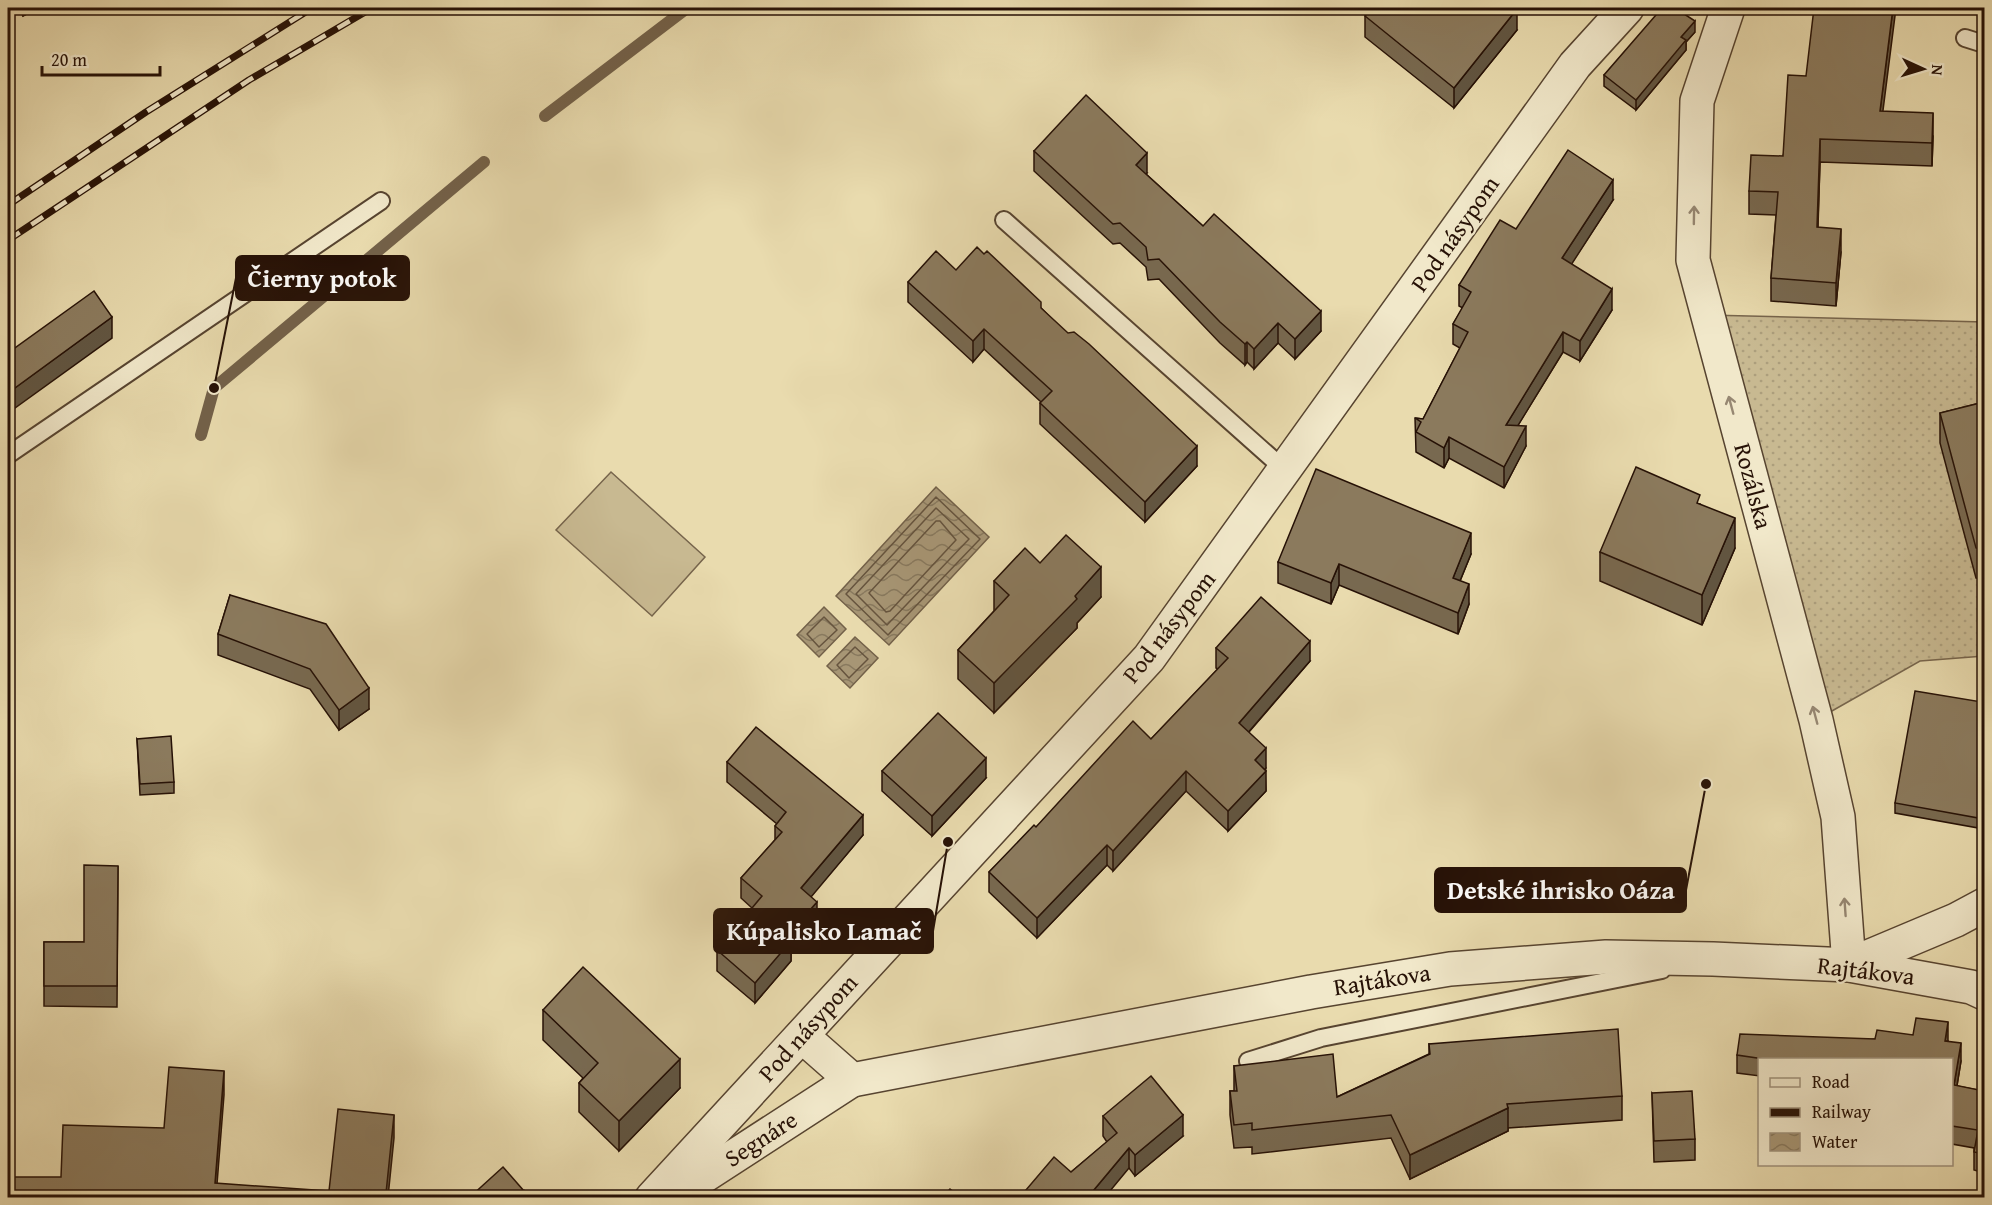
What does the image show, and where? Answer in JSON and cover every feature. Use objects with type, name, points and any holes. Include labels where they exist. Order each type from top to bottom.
[{"type":"street","name":"Pod násypom","points":[[652,1197],[802,1036],[962,858],[1149,658],[1286,471],[1575,65],[1628,8]]},
{"type":"street","name":"Rozálska","points":[[1728,8],[1697,101],[1693,260],[1816,720],[1838,817],[1849,965]]},
{"type":"street","points":[[1849,965],[1956,920],[1984,905]]},
{"type":"street","name":"Rajtákova","points":[[852,1080],[1311,992],[1450,969],[1606,957],[1849,965],[1971,987],[1984,993]]},
{"type":"street","points":[[802,1036],[852,1080]]},
{"type":"street","name":"Segnáre","points":[[670,1197],[852,1080]]},
{"type":"lane","points":[[1965,38],[1984,44]]},
{"type":"lane","points":[[8,455],[381,201]]},
{"type":"lane","points":[[1004,220],[1286,471]]},
{"type":"lane","points":[[1248,1061],[1321,1038],[1713,959]]},
{"type":"shaded area","points":[[1707,315],[1984,322],[1984,656],[1920,661],[1816,720]]},
{"type":"shaded area","points":[[611,472],[705,557],[652,616],[556,530]]},
{"type":"water","points":[[936,487],[989,537],[889,645],[836,596]]},
{"type":"water","points":[[824,607],[846,629],[819,657],[797,635]]},
{"type":"water","points":[[855,637],[878,658],[850,688],[827,666]]},
{"type":"building","points":[[1372,8],[1404,8],[1412,13],[1417,8],[1517,9],[1454,88],[1365,16]]},
{"type":"building","points":[[1662,8],[1675,8],[1695,21],[1681,37],[1686,40],[1636,100],[1604,75]]},
{"type":"building","points":[[1814,8],[1893,8],[1880,111],[1933,113],[1932,143],[1820,139],[1817,227],[1841,229],[1836,283],[1771,278],[1778,192],[1749,191],[1751,155],[1783,156],[1788,75],[1806,76]]},
{"type":"building","points":[[1086,95],[1147,153],[1136,165],[1203,226],[1214,214],[1321,311],[1295,339],[1278,323],[1254,349],[1247,342],[1245,344],[1220,322],[1159,259],[1148,260],[1146,247],[1120,223],[1113,224],[1034,151]]},
{"type":"building","points":[[1568,150],[1613,180],[1562,258],[1612,289],[1580,341],[1563,332],[1506,425],[1526,426],[1504,467],[1449,437],[1444,448],[1416,432],[1421,422],[1415,418],[1423,419],[1468,332],[1453,324],[1471,292],[1459,285],[1500,220],[1516,229]]},
{"type":"building","points":[[977,247],[984,254],[987,251],[1041,302],[1041,308],[1068,333],[1074,332],[1089,344],[1197,446],[1145,502],[1040,403],[1052,391],[984,329],[973,341],[908,282],[936,251],[956,270]]},
{"type":"building","points":[[94,291],[112,317],[8,393],[8,353]]},
{"type":"building","points":[[1984,402],[1984,550],[1976,548],[1940,413]]},
{"type":"building","points":[[1636,467],[1700,495],[1697,503],[1735,518],[1702,595],[1600,552]]},
{"type":"building","points":[[1316,469],[1471,533],[1453,578],[1469,584],[1458,613],[1339,564],[1331,583],[1278,562]]},
{"type":"building","points":[[1066,535],[1101,567],[1075,596],[1077,599],[994,683],[958,650],[1009,595],[994,581],[1025,548],[1040,563]]},
{"type":"building","points":[[230,595],[326,624],[369,688],[339,710],[310,669],[218,634]]},
{"type":"building","points":[[1261,597],[1310,641],[1239,723],[1266,748],[1255,760],[1266,771],[1228,811],[1186,771],[1113,851],[1107,845],[1037,918],[989,872],[1034,825],[1036,827],[1133,721],[1151,739],[1228,658],[1216,648]]},
{"type":"building","points":[[1915,691],[1982,702],[1981,705],[1984,706],[1984,819],[1895,803]]},
{"type":"building","points":[[938,713],[986,758],[932,816],[882,771]]},
{"type":"building","points":[[756,727],[863,815],[801,888],[817,902],[786,937],[791,941],[755,983],[717,950],[762,896],[741,878],[782,832],[775,826],[786,812],[727,762]]},
{"type":"building","points":[[171,736],[174,782],[140,784],[137,739]]},
{"type":"building","points":[[84,865],[118,866],[117,986],[44,986],[44,942],[84,942]]},
{"type":"building","points":[[583,967],[680,1059],[619,1121],[579,1083],[598,1063],[543,1010]]},
{"type":"building","points":[[1916,1018],[1948,1022],[1945,1041],[1961,1043],[1954,1085],[1984,1091],[1984,1154],[1974,1152],[1978,1130],[1953,1126],[1953,1058],[1758,1058],[1737,1055],[1740,1034],[1875,1039],[1877,1030],[1913,1035]]},
{"type":"building","points":[[1618,1029],[1622,1096],[1507,1104],[1508,1108],[1410,1155],[1391,1115],[1252,1130],[1252,1123],[1234,1125],[1230,1091],[1237,1091],[1234,1066],[1333,1054],[1337,1097],[1430,1054],[1429,1044]]},
{"type":"building","points":[[169,1067],[224,1071],[215,1183],[329,1191],[338,1109],[394,1115],[384,1197],[8,1197],[8,1177],[61,1177],[63,1125],[164,1128]]},
{"type":"building","points":[[1151,1076],[1183,1115],[1135,1155],[1129,1148],[1088,1197],[1020,1197],[1054,1157],[1071,1172],[1117,1133],[1103,1116]]},
{"type":"building","points":[[1692,1091],[1695,1139],[1654,1141],[1652,1093]]},
{"type":"building","points":[[503,1167],[524,1191],[517,1197],[470,1197]]},
{"type":"building","points":[[950,1189],[960,1197],[943,1197]]},
{"type":"waterway","points":[[545,116],[687,8]]},
{"type":"waterway","points":[[201,435],[214,388],[484,162]]},
{"type":"railway","points":[[8,205],[146,112],[312,8]]},
{"type":"railway","points":[[8,240],[249,80],[372,8]]},
{"type":"place","name":"Čierny potok","points":[[214,388]]},
{"type":"place","name":"Detské ihrisko Oáza","points":[[1706,784]]},
{"type":"place","name":"Kúpalisko Lamač","points":[[948,842]]}]
